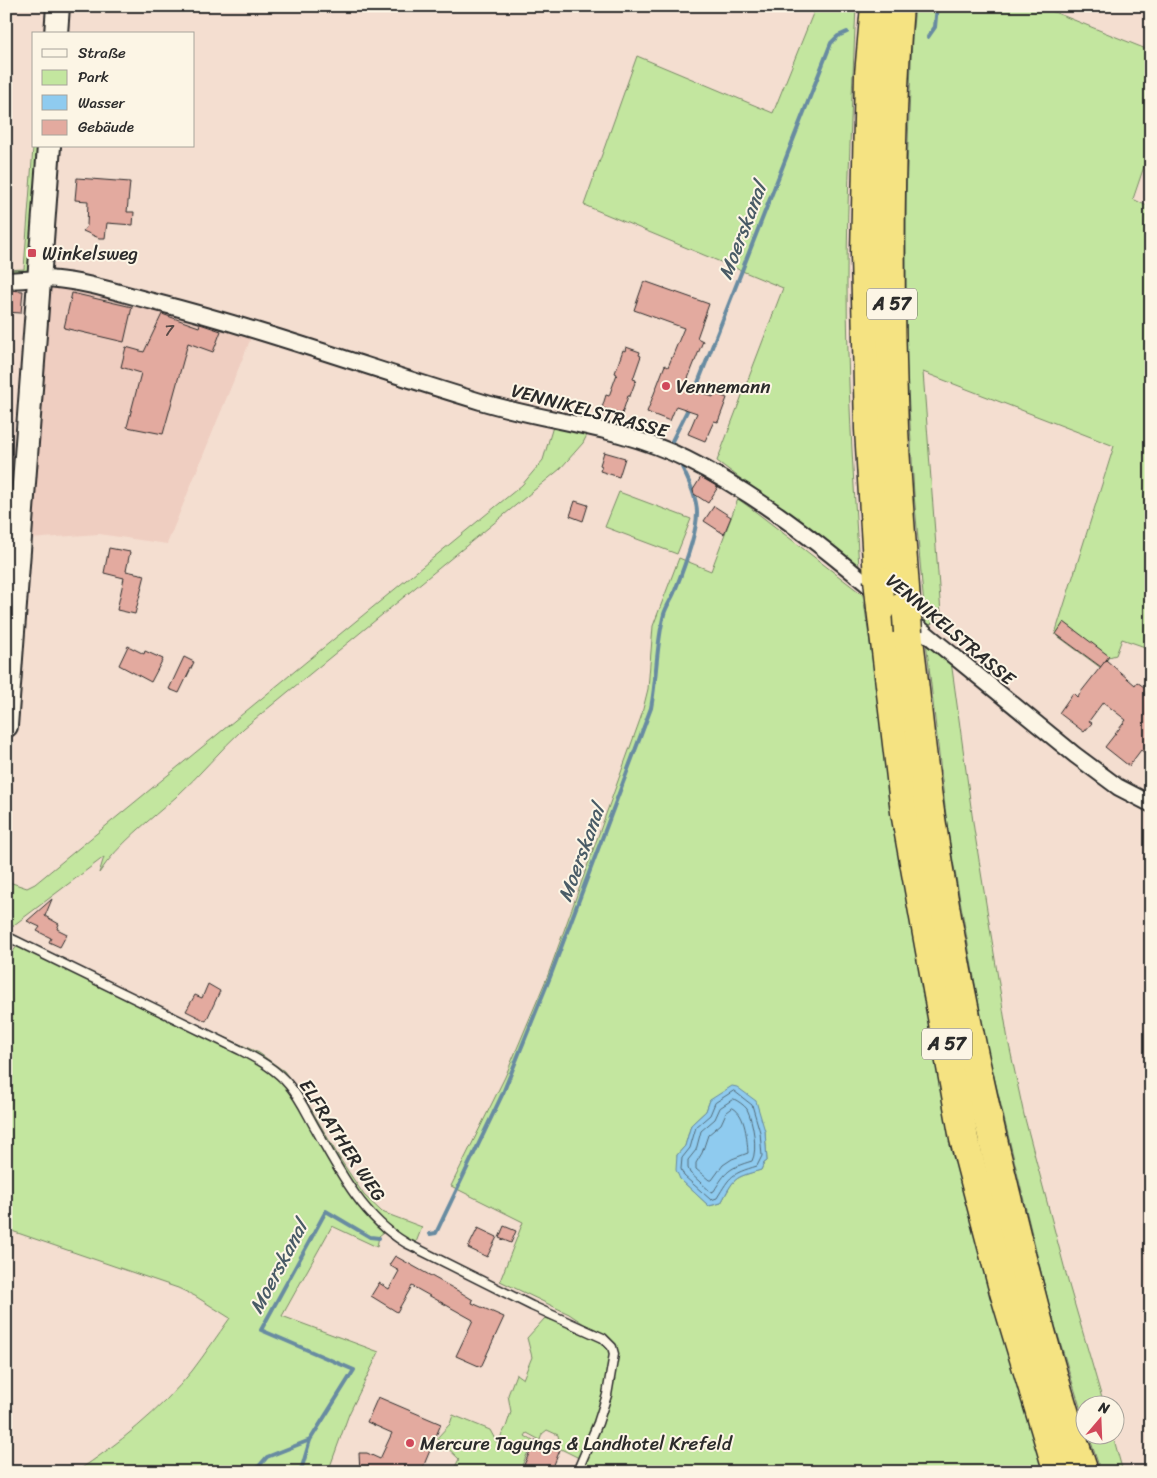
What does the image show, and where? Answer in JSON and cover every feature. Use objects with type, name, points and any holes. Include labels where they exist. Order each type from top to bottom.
[{"type":"highway","name":"A 57","points":[[874,6],[865,254],[869,429],[878,579],[908,632],[930,811],[952,951],[982,1092],[1026,1277],[1084,1472]]},
{"type":"highway","name":"A 57","points":[[899,6],[893,78],[891,252],[894,430],[893,605],[905,812],[964,1139],[1004,1292],[1058,1472]]},
{"type":"main road","points":[[56,32],[58,6]]},
{"type":"main road","points":[[6,726],[49,148]]},
{"type":"street","points":[[6,280],[40,278]]},
{"type":"street","name":"VENNIKELSTRASSE","points":[[40,278],[77,282],[215,317],[484,402],[630,437],[684,458],[760,503],[809,537],[955,659],[1075,755],[1118,788],[1151,804]]},
{"type":"lane","points":[[6,953],[8,937]]},
{"type":"lane","name":"ELFRATHER WEG","points":[[8,937],[240,1050],[270,1067],[296,1094],[351,1188],[368,1211],[387,1231],[406,1243],[526,1303],[609,1342],[614,1354],[604,1404],[577,1472]]},
{"type":"shaded area","points":[[54,285],[63,285],[253,333],[167,544],[99,534],[29,539],[50,288]]},
{"type":"green space","points":[[816,6],[856,6],[849,179],[847,319],[859,567],[717,461],[783,288],[584,205],[637,56],[773,113]]},
{"type":"green space","points":[[915,6],[1039,6],[1151,51],[1151,146],[1133,199],[1151,208],[1151,656],[1145,647],[1122,639],[1116,655],[1109,657],[1101,668],[1055,634],[1114,446],[923,372],[941,614],[926,629],[914,494],[906,355],[906,195]]},
{"type":"green space","points":[[33,148],[43,148],[30,271],[24,275],[6,274],[6,270],[24,269]]},
{"type":"green space","points":[[554,423],[588,433],[583,443],[560,469],[244,728],[185,789],[125,842],[99,873],[104,857],[6,931],[6,881],[27,888],[35,884],[522,485],[543,460]]},
{"type":"green space","points":[[619,492],[691,519],[677,554],[605,527]]},
{"type":"green space","points":[[738,499],[863,595],[895,815],[1048,1472],[582,1472],[602,1425],[608,1404],[617,1354],[616,1347],[605,1336],[569,1314],[500,1281],[523,1222],[451,1186],[505,1077],[548,975],[641,717],[648,689],[653,626],[679,558],[711,571]],"holes":[[[710,1100],[765,1131],[767,1161],[761,1170],[735,1180],[721,1203],[709,1206],[680,1179],[677,1155],[685,1146],[691,1125],[706,1111]]]},
{"type":"green space","points":[[926,641],[951,661],[974,829],[1008,1040],[1024,1115],[1069,1285],[1101,1396],[1077,1396],[1050,1309],[985,1039],[948,833]]},
{"type":"green space","points":[[17,946],[240,1052],[268,1069],[288,1088],[365,1213],[384,1232],[379,1236],[377,1247],[332,1226],[282,1316],[379,1352],[349,1414],[328,1472],[76,1472],[123,1438],[180,1386],[230,1318],[195,1296],[178,1288],[6,1229],[6,961]]},
{"type":"green space","points":[[218,1034],[259,1053],[284,1071],[304,1097],[340,1159],[364,1195],[382,1212],[422,1227],[415,1245],[379,1219],[353,1186],[292,1085],[218,1036]]},
{"type":"green space","points":[[545,1318],[593,1335],[606,1343],[610,1351],[610,1365],[602,1399],[579,1458],[557,1447],[558,1435],[547,1430],[542,1434],[540,1440],[527,1433],[525,1436],[533,1441],[519,1472],[459,1472],[455,1467],[459,1459],[437,1438],[450,1424],[453,1415],[490,1430],[497,1443],[506,1427],[511,1412],[508,1395],[516,1374],[523,1379],[532,1357],[527,1338]]},
{"type":"green space","points":[[1092,1446],[1116,1446],[1123,1472],[1101,1472]]},
{"type":"water","points":[[732,1086],[737,1087],[756,1101],[765,1131],[767,1161],[761,1170],[740,1177],[732,1183],[721,1203],[709,1206],[680,1179],[676,1170],[677,1155],[685,1146],[691,1125],[706,1111],[710,1100]]},
{"type":"building","points":[[77,178],[130,182],[127,212],[134,212],[133,225],[107,223],[105,238],[99,238],[83,231],[87,226],[88,201],[75,200]]},
{"type":"building","points":[[644,281],[709,304],[697,338],[703,341],[685,386],[713,397],[714,393],[727,398],[718,422],[714,421],[705,441],[688,434],[697,413],[676,406],[670,421],[647,412],[665,365],[668,367],[684,328],[634,310]]},
{"type":"building","points":[[6,290],[23,291],[21,313],[6,312]]},
{"type":"building","points":[[72,293],[132,307],[124,342],[64,328]]},
{"type":"building","points":[[162,314],[199,327],[200,324],[221,331],[213,352],[188,343],[163,434],[127,427],[141,373],[121,367],[126,347],[144,352]]},
{"type":"building","points":[[626,347],[640,352],[639,355],[641,356],[633,379],[636,380],[622,414],[602,408],[606,395],[609,396],[617,374],[615,373],[623,350],[625,351]]},
{"type":"building","points":[[604,452],[625,458],[619,477],[600,471]]},
{"type":"building","points":[[701,477],[718,487],[708,503],[694,494],[693,490]]},
{"type":"building","points":[[575,501],[588,505],[583,521],[570,516]]},
{"type":"building","points":[[714,506],[731,517],[724,534],[704,521]]},
{"type":"building","points":[[109,548],[130,552],[126,571],[145,575],[135,614],[117,610],[124,578],[104,573]]},
{"type":"building","points":[[1064,622],[1109,656],[1101,667],[1056,634]]},
{"type":"building","points":[[128,646],[144,654],[145,651],[163,659],[151,682],[119,665]]},
{"type":"building","points":[[184,657],[194,662],[179,693],[169,689]]},
{"type":"building","points":[[1106,660],[1135,685],[1137,682],[1151,692],[1151,749],[1147,754],[1141,750],[1129,766],[1105,747],[1126,720],[1103,702],[1089,721],[1092,723],[1084,732],[1059,713],[1073,693],[1077,697]]},
{"type":"building","points":[[52,899],[45,916],[59,924],[57,929],[67,934],[60,947],[49,942],[51,938],[37,931],[40,927],[27,921]]},
{"type":"building","points":[[208,984],[220,991],[206,1021],[186,1011],[195,995],[202,998]]},
{"type":"building","points":[[504,1226],[516,1231],[511,1243],[499,1238]]},
{"type":"building","points":[[478,1228],[497,1237],[487,1257],[468,1248]]},
{"type":"building","points":[[395,1256],[460,1292],[473,1300],[472,1303],[504,1317],[481,1367],[456,1356],[473,1320],[412,1286],[397,1312],[371,1296],[379,1283],[389,1289],[399,1271],[389,1265]]},
{"type":"building","name":"Mercure Tagungs & Landhotel Krefeld","points":[[378,1397],[441,1424],[421,1472],[360,1472],[359,1453],[367,1453],[380,1459],[392,1433],[367,1422]]},
{"type":"building","name":"Mercure Tagungs & Landhotel Krefeld","points":[[535,1440],[560,1450],[551,1472],[521,1472]]},
{"type":"waterway","name":"Moerskanal","points":[[928,37],[935,27],[937,6]]},
{"type":"waterway","name":"Moerskanal","points":[[694,393],[831,43],[838,36],[847,32]]},
{"type":"waterway","name":"Moerskanal","points":[[670,445],[689,407]]},
{"type":"waterway","name":"Moerskanal","points":[[430,1234],[436,1233],[503,1093],[550,977],[651,708],[659,637],[664,614],[685,564],[696,522],[697,507],[691,487],[680,463]]},
{"type":"waterway","name":"Moerskanal","points":[[254,1472],[267,1457],[310,1440],[354,1370],[261,1330],[326,1211],[370,1237],[379,1238]]},
{"type":"waterway","points":[[298,1472],[302,1467],[310,1440]]},
{"type":"place","name":"Winkelsweg","points":[[32,253]]},
{"type":"place","name":"Vennemann","points":[[666,386]]},
{"type":"place","name":"Mercure Tagungs & Landhotel Krefeld","points":[[410,1443]]}]
